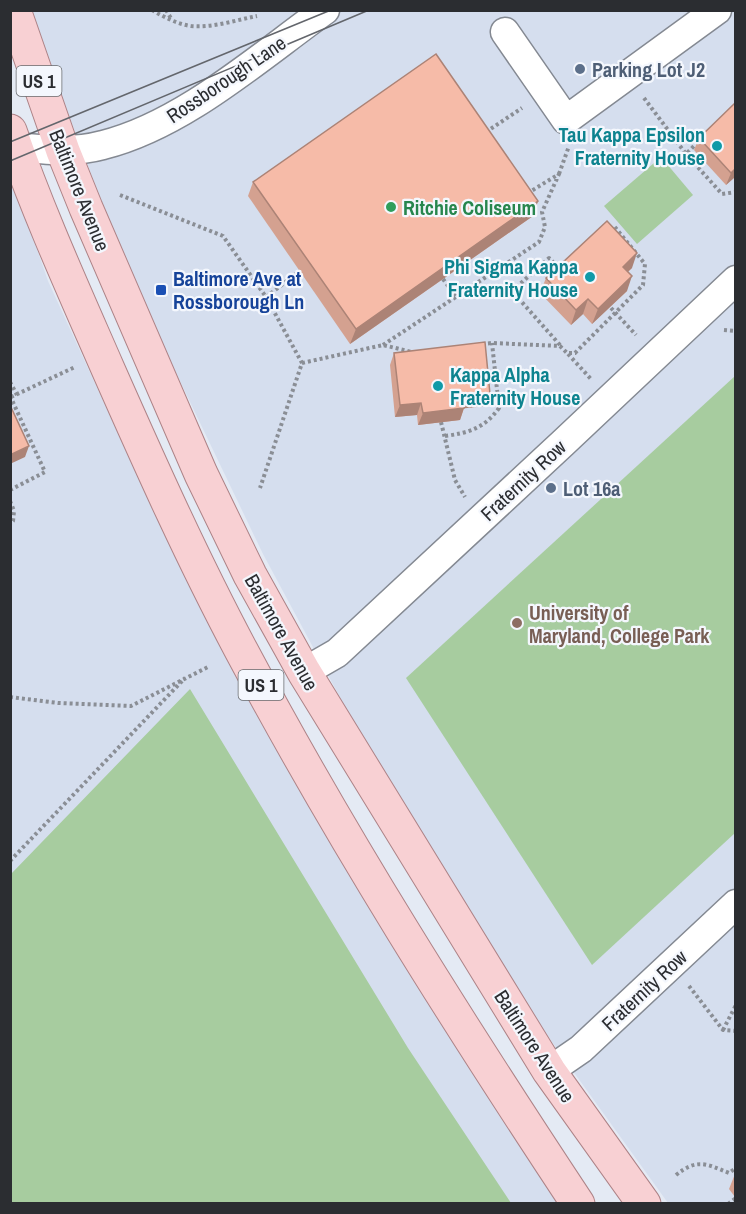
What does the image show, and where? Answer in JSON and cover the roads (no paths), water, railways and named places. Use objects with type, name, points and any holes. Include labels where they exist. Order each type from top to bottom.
[{"type":"main road","name":"Baltimore Avenue","points":[[14,10],[63,151],[138,333],[201,474],[250,575],[304,672],[549,1071],[644,1203]]},
{"type":"main road","name":"US 1","points":[[13,139],[85,317],[151,465],[241,650],[364,865],[494,1074],[578,1203]]},
{"type":"street","name":"Rossborough Lane","points":[[13,139],[63,151],[102,146],[143,131],[176,116],[325,10]]},
{"type":"street","points":[[505,32],[566,120],[717,10]]},
{"type":"street","name":"Fraternity Row","points":[[304,672],[337,653],[735,280]]},
{"type":"street","name":"Fraternity Row","points":[[549,1071],[581,1048],[735,904]]},
{"type":"tram line","points":[[10,142],[331,10]]},
{"type":"tram line","points":[[10,161],[369,10]]},
{"type":"place","name":"Parking Lot J2","points":[[580,69]]},
{"type":"place","name":"Tau Kappa Epsilon Fraternity House","points":[[717,146]]},
{"type":"place","name":"Ritchie Coliseum","points":[[391,207]]},
{"type":"place","name":"Phi Sigma Kappa Fraternity House","points":[[590,277]]},
{"type":"place","name":"Baltimore Ave at Rossborough Ln","points":[[161,290]]},
{"type":"place","name":"Kappa Alpha Fraternity House","points":[[438,386]]},
{"type":"place","name":"Lot 16a","points":[[551,488]]},
{"type":"place","name":"University of Maryland, College Park","points":[[517,623]]}]
